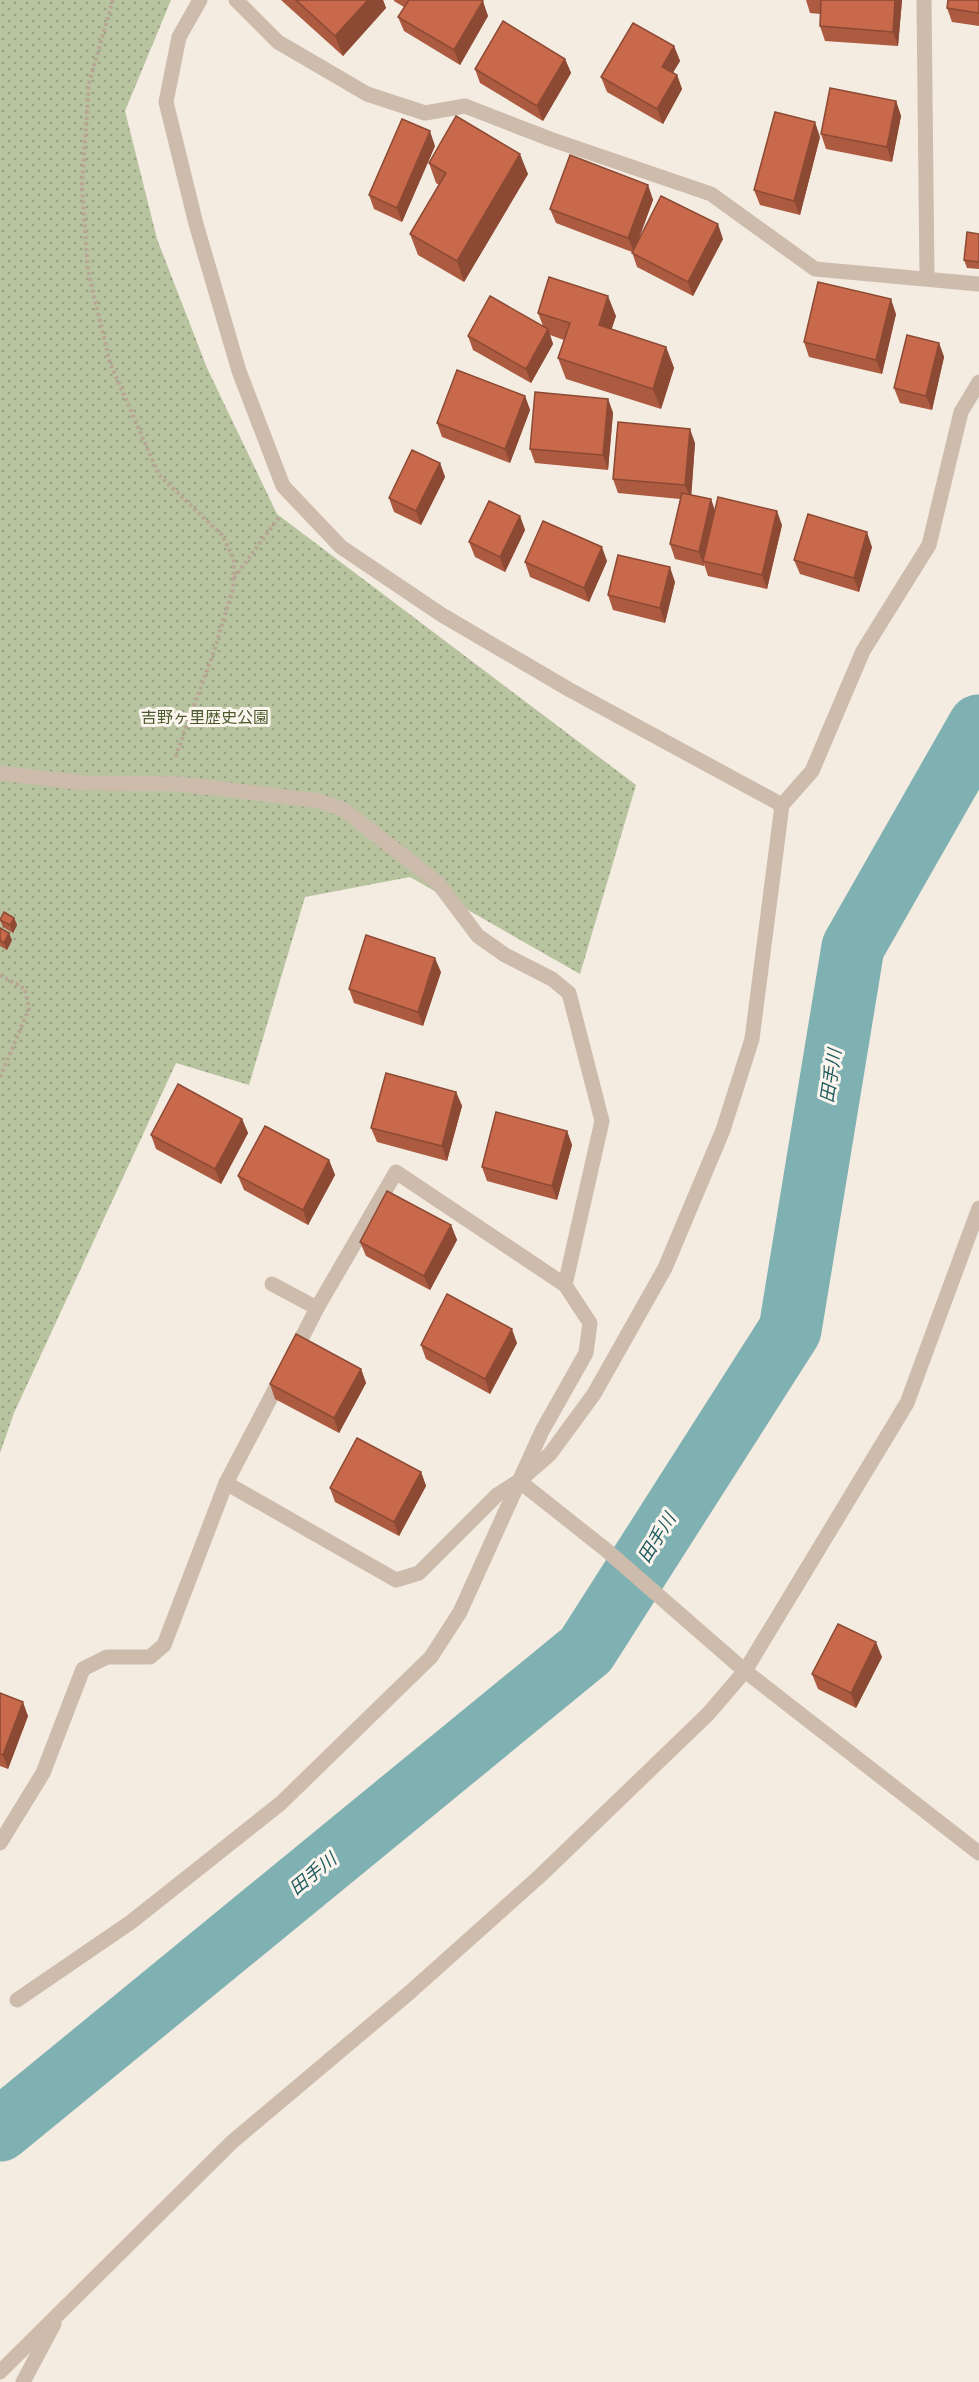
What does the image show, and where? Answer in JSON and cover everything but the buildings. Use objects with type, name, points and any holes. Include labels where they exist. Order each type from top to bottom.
[{"type":"street","points":[[201,0],[179,37],[166,102],[196,224],[239,371],[283,486],[341,547],[442,615],[570,690],[783,806]]},
{"type":"street","points":[[236,0],[278,42],[367,94],[425,113],[465,106],[550,139],[711,194],[815,269],[979,284]]},
{"type":"street","points":[[924,0],[927,278]]},
{"type":"street","points":[[226,1483],[396,1580],[419,1573],[497,1495],[519,1481],[550,1454],[594,1394],[665,1268],[723,1130],[752,1039],[783,806],[812,771],[863,651],[929,545],[961,412],[979,382]]},
{"type":"street","points":[[0,773],[84,783],[166,784],[319,801],[343,809],[438,883],[478,936],[506,955],[552,979],[569,993],[602,1121],[565,1285]]},
{"type":"street","points":[[0,1844],[43,1773],[83,1669],[107,1657],[150,1657],[164,1645],[226,1483],[317,1308],[396,1172],[565,1285],[590,1323],[586,1353],[542,1431],[460,1612],[431,1657],[281,1803],[131,1922],[17,2000]]},
{"type":"street","points":[[0,2372],[232,2142],[409,1993],[541,1875],[708,1714],[744,1671],[906,1403],[979,1208]]},
{"type":"street","points":[[272,1284],[317,1308]]},
{"type":"street","points":[[519,1481],[605,1550],[744,1671],[979,1853]]},
{"type":"street","points":[[23,2382],[61,2310]]},
{"type":"path","points":[[113,0],[89,83],[82,186],[88,271],[110,363],[159,475],[222,535],[234,559],[233,589],[215,648],[166,784]]},
{"type":"path","points":[[233,579],[293,496]]},
{"type":"path","points":[[0,975],[26,989],[29,1009],[0,1077]]},
{"type":"green space","name":"吉野ヶ里歴史公園","points":[[0,0],[171,0],[125,111],[157,239],[207,368],[277,514],[636,785],[580,974],[410,877],[305,897],[249,1085],[176,1063],[14,1413],[0,1453]]},
{"type":"waterway","name":"田手川","points":[[0,2130],[586,1650],[790,1330],[853,947],[979,726]]}]
